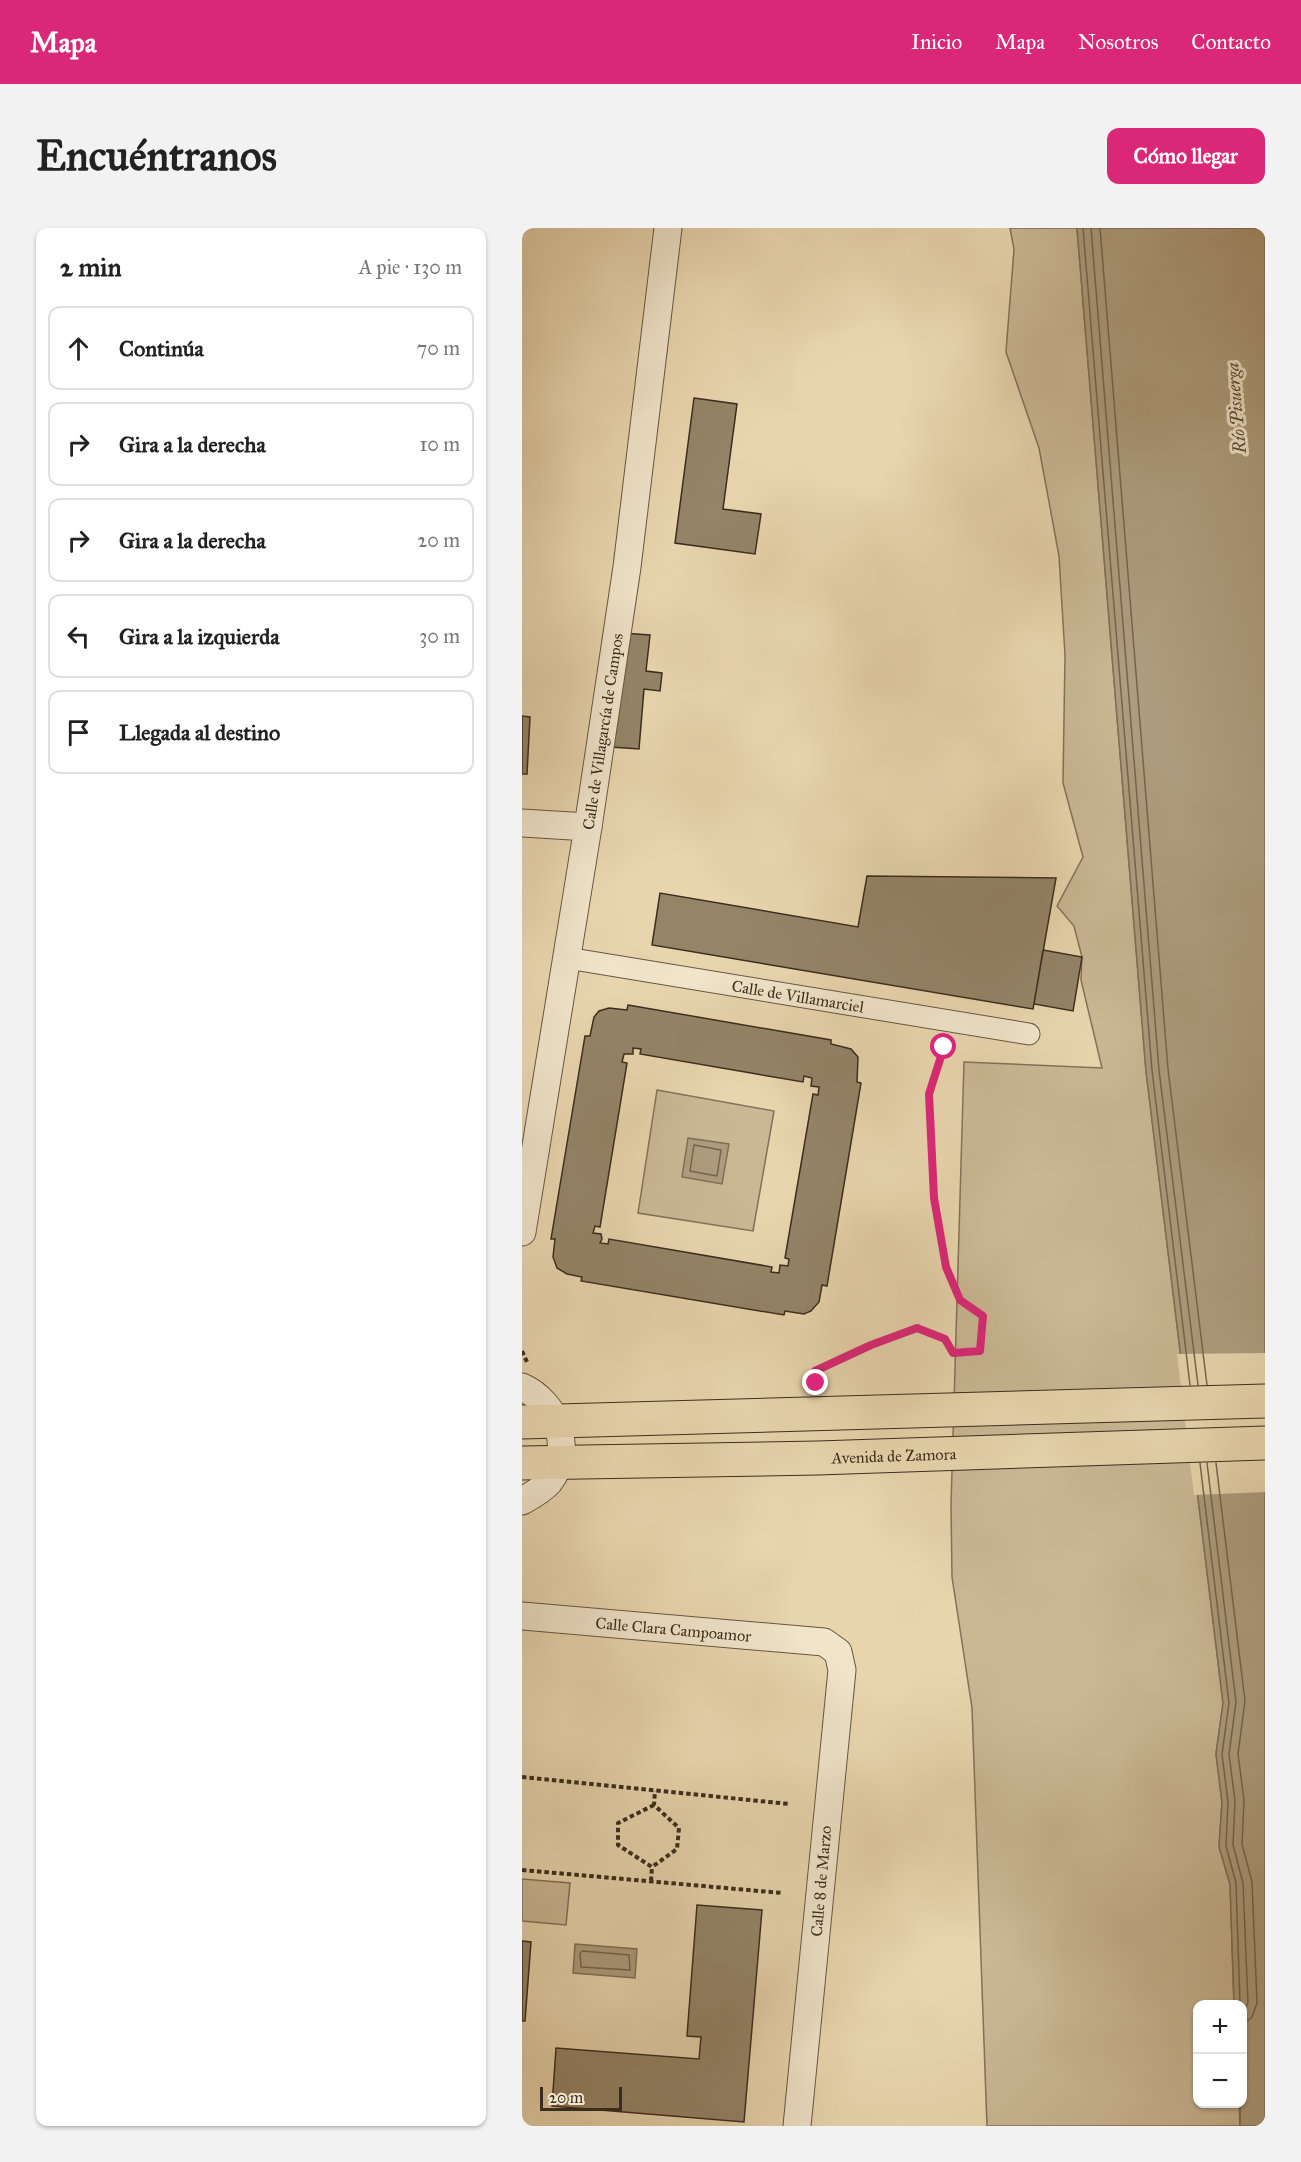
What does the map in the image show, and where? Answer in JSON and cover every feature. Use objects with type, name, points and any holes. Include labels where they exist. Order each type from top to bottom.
[{"type":"highway","points":[[522,1422],[817,1404],[1265,1401]]},
{"type":"highway","name":"Avenida de Zamora","points":[[522,1463],[818,1458],[1265,1443]]},
{"type":"street","name":"Calle de Villagarcía de Campos","points":[[523,1224],[588,827],[627,567],[668,228]]},
{"type":"street","points":[[522,823],[588,827]]},
{"type":"street","name":"Calle de Villamarciel","points":[[567,958],[1029,1034]]},
{"type":"street","points":[[522,1501],[549,1482],[558,1462],[561,1440],[557,1421],[544,1400],[524,1387]]},
{"type":"street","name":"Calle Clara Campoamor","points":[[522,1616],[824,1642]]},
{"type":"street","name":"Calle 8 de Marzo","points":[[797,2126],[842,1670],[838,1652],[824,1642]]},
{"type":"path","points":[[817,1404],[815,1371],[871,1345],[917,1328],[945,1339],[953,1353],[980,1351],[983,1316],[960,1300],[946,1267],[934,1198],[929,1094],[944,1047]]},
{"type":"path","points":[[522,1777],[789,1804]]},
{"type":"path","points":[[654,1805],[655,1791]]},
{"type":"path","points":[[652,1867],[677,1849],[679,1828],[654,1805]]},
{"type":"path","points":[[652,1867],[618,1845],[618,1823],[654,1805]]},
{"type":"path","points":[[651,1881],[652,1867]]},
{"type":"path","points":[[522,1869],[782,1893]]},
{"type":"shaded area","points":[[1010,228],[1077,228],[1146,1071],[1223,1703],[1216,1754],[1222,1802],[1219,1847],[1230,1884],[1234,2000],[1193,2000],[1193,2108],[1239,2108],[1240,2126],[987,2126],[972,1708],[952,1577],[951,1505],[964,1062],[1102,1068],[1081,980],[1082,957],[1074,926],[1057,906],[1083,857],[1063,783],[1065,655],[1059,556],[1039,448],[1006,352],[1014,249]]},
{"type":"shaded area","points":[[657,1090],[774,1111],[753,1231],[638,1213]]},
{"type":"shaded area","points":[[522,1879],[570,1883],[566,1925],[522,1921]]},
{"type":"water","name":"Río Pisuerga","points":[[1077,228],[1265,228],[1265,2126],[1240,2126],[1240,2108],[1247,2108],[1247,2000],[1234,2000],[1230,1884],[1219,1847],[1222,1802],[1216,1754],[1223,1703],[1146,1071]]},
{"type":"water","points":[[688,1138],[729,1144],[722,1184],[682,1177]]},
{"type":"water","points":[[575,1944],[637,1949],[635,1978],[573,1973]]},
{"type":"pier","points":[[1265,1353],[1265,1492],[1194,1495],[1177,1354]]},
{"type":"building","points":[[694,398],[737,404],[723,509],[761,514],[755,554],[675,543]]},
{"type":"building","points":[[622,633],[650,635],[646,671],[662,673],[660,691],[644,689],[639,749],[611,747]]},
{"type":"building","points":[[522,716],[530,717],[527,774],[522,774]]},
{"type":"building","points":[[867,876],[1056,878],[1033,1009],[652,945],[660,893],[858,927]]},
{"type":"building","points":[[1043,950],[1082,957],[1073,1011],[1034,1004]]},
{"type":"building","points":[[628,1005],[831,1040],[831,1044],[851,1049],[858,1057],[857,1082],[861,1083],[827,1286],[822,1285],[819,1302],[811,1311],[804,1314],[785,1311],[784,1315],[581,1281],[582,1277],[567,1274],[557,1268],[553,1257],[555,1239],[551,1239],[585,1036],[590,1036],[594,1017],[599,1011],[609,1008],[627,1010]],"holes":[[[633,1048],[641,1049],[640,1054],[803,1082],[804,1076],[812,1078],[811,1086],[819,1087],[818,1095],[813,1094],[785,1258],[789,1259],[788,1266],[780,1265],[779,1273],[771,1272],[772,1267],[609,1239],[608,1244],[600,1243],[601,1234],[593,1233],[595,1226],[600,1227],[627,1063],[622,1062],[624,1054],[633,1054]]]},
{"type":"building","points":[[697,1905],[762,1910],[744,2122],[552,2106],[556,2048],[699,2059],[701,2037],[687,2036]]},
{"type":"building","points":[[522,1941],[531,1942],[525,2021],[522,2021]]},
{"type":"route","points":[[816,1383],[815,1371],[871,1345],[917,1328],[945,1339],[953,1353],[980,1351],[983,1316],[960,1300],[946,1267],[934,1198],[929,1094],[944,1047]]}]
